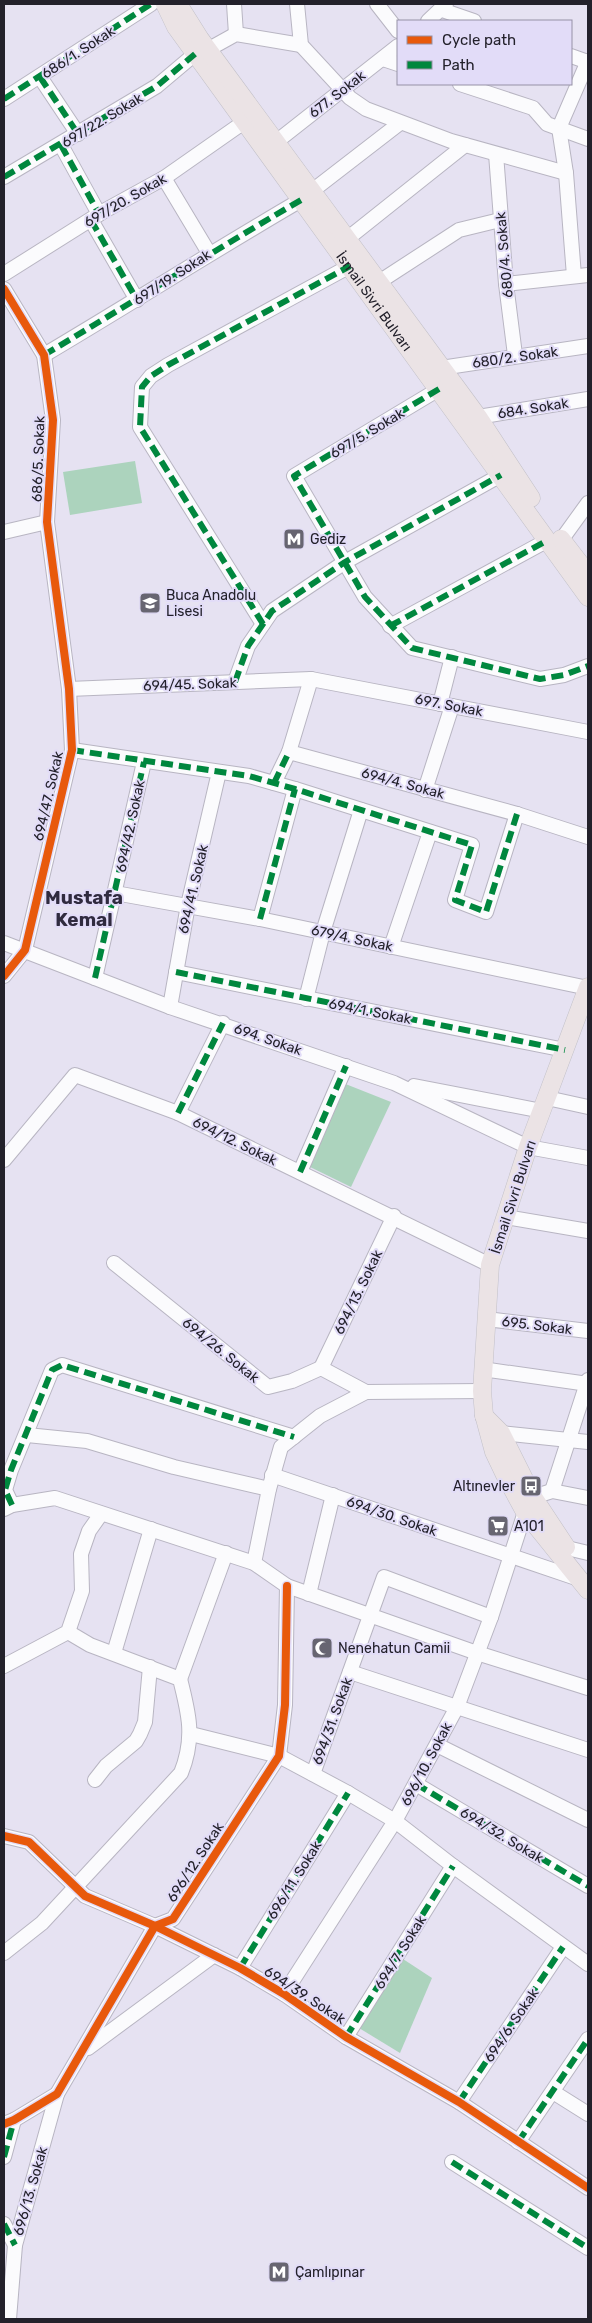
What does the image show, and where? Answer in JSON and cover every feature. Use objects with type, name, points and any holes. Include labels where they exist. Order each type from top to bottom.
[{"type":"main road","name":"İsmail Sivri Bulvarı","points":[[165,4],[176,27],[202,51],[276,142],[350,266],[501,475],[555,540],[588,574]]},
{"type":"main road","name":"İsmail Sivri Bulvarı","points":[[178,4],[202,51],[244,122],[346,239],[478,417],[588,596]]},
{"type":"main road","name":"İsmail Sivri Bulvarı","points":[[585,1580],[529,1504],[494,1452],[484,1415],[482,1369],[490,1264],[528,1147],[588,988]]},
{"type":"main road","name":"İsmail Sivri Bulvarı","points":[[484,1415],[501,1432],[529,1504],[567,1548],[585,1580]]},
{"type":"street","name":"686/1. Sokak","points":[[4,99],[151,4]]},
{"type":"street","points":[[234,4],[236,34],[301,44]]},
{"type":"street","points":[[297,4],[301,44],[342,89],[366,110],[465,145],[566,173]]},
{"type":"street","points":[[377,4],[397,30]]},
{"type":"street","points":[[429,20],[444,7],[472,20]]},
{"type":"street","name":"697/22. Sokak","points":[[4,177],[61,145],[157,86],[202,51],[236,34]]},
{"type":"street","name":"677. Sokak","points":[[276,142],[397,47]]},
{"type":"street","points":[[506,284],[581,275],[559,128],[588,62],[572,56]]},
{"type":"street","points":[[383,59],[397,64]]},
{"type":"street","points":[[40,77],[78,134]]},
{"type":"street","points":[[463,85],[533,108],[546,124],[588,139]]},
{"type":"street","name":"697/20. Sokak","points":[[4,274],[95,217],[164,178],[244,122]]},
{"type":"street","name":"697/19. Sokak","points":[[44,355],[138,300],[209,253],[307,195],[400,123]]},
{"type":"street","points":[[61,145],[95,217],[138,300]]},
{"type":"street","points":[[346,239],[465,145]]},
{"type":"street","name":"680/4. Sokak","points":[[496,154],[506,284],[515,355]]},
{"type":"street","points":[[164,178],[209,253]]},
{"type":"street","points":[[379,282],[459,230],[500,220]]},
{"type":"street","points":[[263,624],[140,427],[142,387],[151,376],[168,365],[350,266]]},
{"type":"street","name":"686/5. Sokak","points":[[4,289],[44,355],[54,420],[48,522]]},
{"type":"street","name":"680/2. Sokak","points":[[441,368],[515,355],[588,346]]},
{"type":"street","name":"697/5. Sokak","points":[[344,562],[294,476],[439,390]]},
{"type":"street","name":"684. Sokak","points":[[478,417],[588,399]]},
{"type":"street","points":[[235,682],[248,646],[272,611],[344,562],[501,475]]},
{"type":"street","points":[[390,626],[555,540],[588,502]]},
{"type":"street","points":[[4,532],[48,522]]},
{"type":"street","name":"694/47. Sokak","points":[[4,976],[25,950],[72,750],[68,689],[48,522]]},
{"type":"street","points":[[344,562],[365,597],[412,648],[540,678],[564,675],[588,666]]},
{"type":"street","points":[[425,790],[446,705],[452,657]]},
{"type":"street","points":[[274,783],[289,752],[310,679]]},
{"type":"street","name":"694/45. Sokak","points":[[68,689],[310,679]]},
{"type":"street","name":"697. Sokak","points":[[310,679],[588,732]]},
{"type":"street","points":[[72,750],[219,772],[274,783],[472,845],[455,900],[486,912],[517,814]]},
{"type":"street","name":"694/4. Sokak","points":[[289,752],[517,814],[588,837]]},
{"type":"street","name":"694/42. Sokak","points":[[95,978],[144,762]]},
{"type":"street","name":"694/41. Sokak","points":[[170,1007],[188,904],[219,772]]},
{"type":"street","points":[[260,919],[295,789]]},
{"type":"street","points":[[306,998],[361,810]]},
{"type":"street","points":[[391,947],[430,832]]},
{"type":"street","name":"679/4. Sokak","points":[[115,893],[188,904],[588,988]]},
{"type":"street","name":"694. Sokak","points":[[4,943],[170,1007],[223,1023],[394,1082],[528,1147],[588,1158]]},
{"type":"street","name":"694/1. Sokak","points":[[176,972],[565,1050]]},
{"type":"street","points":[[178,1114],[223,1023]]},
{"type":"street","points":[[300,1172],[346,1066]]},
{"type":"street","name":"694/12. Sokak","points":[[4,1160],[75,1075],[178,1114],[394,1216],[490,1264]]},
{"type":"street","points":[[394,1082],[544,1104],[588,1107]]},
{"type":"street","name":"694/13. Sokak","points":[[321,1368],[394,1216]]},
{"type":"street","points":[[506,1216],[588,1231]]},
{"type":"street","name":"694/26. Sokak","points":[[114,1263],[268,1387],[292,1381],[321,1368]]},
{"type":"street","name":"695. Sokak","points":[[486,1319],[588,1331]]},
{"type":"street","points":[[294,1437],[62,1365],[52,1370],[27,1435],[11,1470],[5,1490],[8,1507],[55,1498],[254,1563],[287,1586],[371,1614],[477,1653],[588,1688]]},
{"type":"street","points":[[321,1368],[366,1392]]},
{"type":"street","points":[[482,1369],[588,1383],[552,1491]]},
{"type":"street","points":[[254,1563],[272,1475],[281,1447],[320,1416],[366,1392],[482,1391]]},
{"type":"street","points":[[501,1432],[588,1442]]},
{"type":"street","points":[[27,1435],[87,1441],[174,1467],[269,1489]]},
{"type":"street","name":"694/30. Sokak","points":[[272,1475],[585,1580]]},
{"type":"street","points":[[529,1504],[552,1491],[588,1498]]},
{"type":"street","points":[[309,1594],[333,1495]]},
{"type":"street","name":"696/10. Sokak","points":[[284,1994],[395,1821],[456,1707],[491,1617],[529,1504]]},
{"type":"street","points":[[4,1666],[68,1632],[82,1591],[80,1554],[89,1531],[101,1514]]},
{"type":"street","points":[[114,1653],[151,1529]]},
{"type":"street","points":[[567,1548],[588,1553]]},
{"type":"street","points":[[4,1953],[42,1923],[181,1773],[188,1756],[191,1734],[180,1679],[226,1554]]},
{"type":"street","name":"694/31. Sokak","points":[[313,1774],[384,1577],[491,1617]]},
{"type":"street","name":"696/12. Sokak","points":[[155,1926],[173,1919],[279,1756],[284,1705],[287,1586]]},
{"type":"street","points":[[68,1632],[90,1644],[180,1679]]},
{"type":"street","points":[[95,1780],[106,1766],[136,1741],[140,1734],[145,1722],[150,1667]]},
{"type":"street","points":[[350,1672],[588,1750]]},
{"type":"street","points":[[191,1734],[279,1756],[348,1793],[395,1821],[453,1866],[588,1964]]},
{"type":"street","points":[[437,1745],[588,1820]]},
{"type":"street","name":"694/32. Sokak","points":[[416,1784],[588,1886]]},
{"type":"street","name":"696/11. Sokak","points":[[240,1968],[348,1793]]},
{"type":"street","name":"694/39. Sokak","points":[[4,1836],[29,1842],[85,1896],[155,1926],[240,1968],[284,1994],[346,2037],[459,2102],[588,2188]]},
{"type":"street","name":"694/7. Sokak","points":[[346,2037],[453,1866]]},
{"type":"street","points":[[4,2157],[9,2122],[57,2094],[155,1926]]},
{"type":"street","name":"694/6. Sokak","points":[[459,2102],[563,1947]]},
{"type":"street","points":[[82,2052],[214,1955]]},
{"type":"street","points":[[518,2142],[588,2040]]},
{"type":"street","points":[[553,2092],[588,2114]]},
{"type":"street","name":"696/13. Sokak","points":[[7,2317],[15,2245],[57,2094]]},
{"type":"street","points":[[452,2162],[588,2248]]},
{"type":"street","points":[[4,2224],[15,2245]]},
{"type":"green space","points":[[135,461],[142,503],[70,515],[63,472]]},
{"type":"green space","points":[[343,1083],[391,1102],[351,1187],[306,1165]]},
{"type":"green space","points":[[403,1959],[432,1978],[400,2053],[359,2028]]},
{"type":"marked path","points":[[4,99],[151,4]]},
{"type":"marked path","points":[[4,177],[157,86],[195,54]]},
{"type":"marked path","points":[[40,77],[78,134]]},
{"type":"marked path","points":[[61,145],[99,214]]},
{"type":"marked path","points":[[44,355],[301,200]]},
{"type":"marked path","points":[[91,220],[137,300]]},
{"type":"marked path","points":[[263,624],[140,427],[142,387],[151,376],[168,365],[350,266]]},
{"type":"marked path","points":[[439,389],[294,476],[365,597],[412,648],[540,679],[564,675],[588,666]]},
{"type":"marked path","points":[[235,682],[248,646],[272,611],[345,562],[501,475]]},
{"type":"marked path","points":[[390,626],[548,540]]},
{"type":"marked path","points":[[72,750],[249,776],[472,845],[455,900],[486,912],[517,814]]},
{"type":"marked path","points":[[274,783],[289,752]]},
{"type":"marked path","points":[[95,978],[144,762]]},
{"type":"marked path","points":[[260,919],[295,789]]},
{"type":"marked path","points":[[176,972],[565,1050]]},
{"type":"marked path","points":[[178,1113],[223,1023]]},
{"type":"marked path","points":[[300,1172],[346,1066]]},
{"type":"marked path","points":[[12,1505],[5,1490],[11,1470],[52,1370],[62,1365],[294,1437]]},
{"type":"marked path","points":[[416,1784],[588,1886]]},
{"type":"marked path","points":[[240,1968],[348,1793]]},
{"type":"marked path","points":[[346,2037],[453,1866]]},
{"type":"marked path","points":[[459,2102],[563,1947]]},
{"type":"marked path","points":[[518,2142],[588,2039]]},
{"type":"marked path","points":[[4,2157],[14,2120]]},
{"type":"marked path","points":[[452,2162],[588,2248]]},
{"type":"marked path","points":[[4,2224],[15,2245]]},
{"type":"cycle path","points":[[4,289],[44,355],[53,420],[47,522],[69,689],[72,750],[25,950],[4,976]]},
{"type":"cycle path","points":[[4,2124],[57,2094],[155,1926],[173,1919],[279,1756],[285,1705],[287,1586]]},
{"type":"cycle path","points":[[4,1836],[29,1842],[85,1896],[155,1926],[240,1968],[284,1994],[346,2037],[459,2102],[588,2188]]},
{"type":"place","name":"Gediz","points":[[294,539]]},
{"type":"place","name":"Buca Anadolu Lisesi","points":[[150,603]]},
{"type":"place","name":"Altınevler","points":[[531,1486]]},
{"type":"place","name":"A101","points":[[498,1526]]},
{"type":"place","name":"Nenehatun Camii","points":[[322,1648]]},
{"type":"place","name":"Çamlıpınar","points":[[279,2272]]},
{"type":"district","name":"Mustafa Kemal","points":[[84,908]]}]
